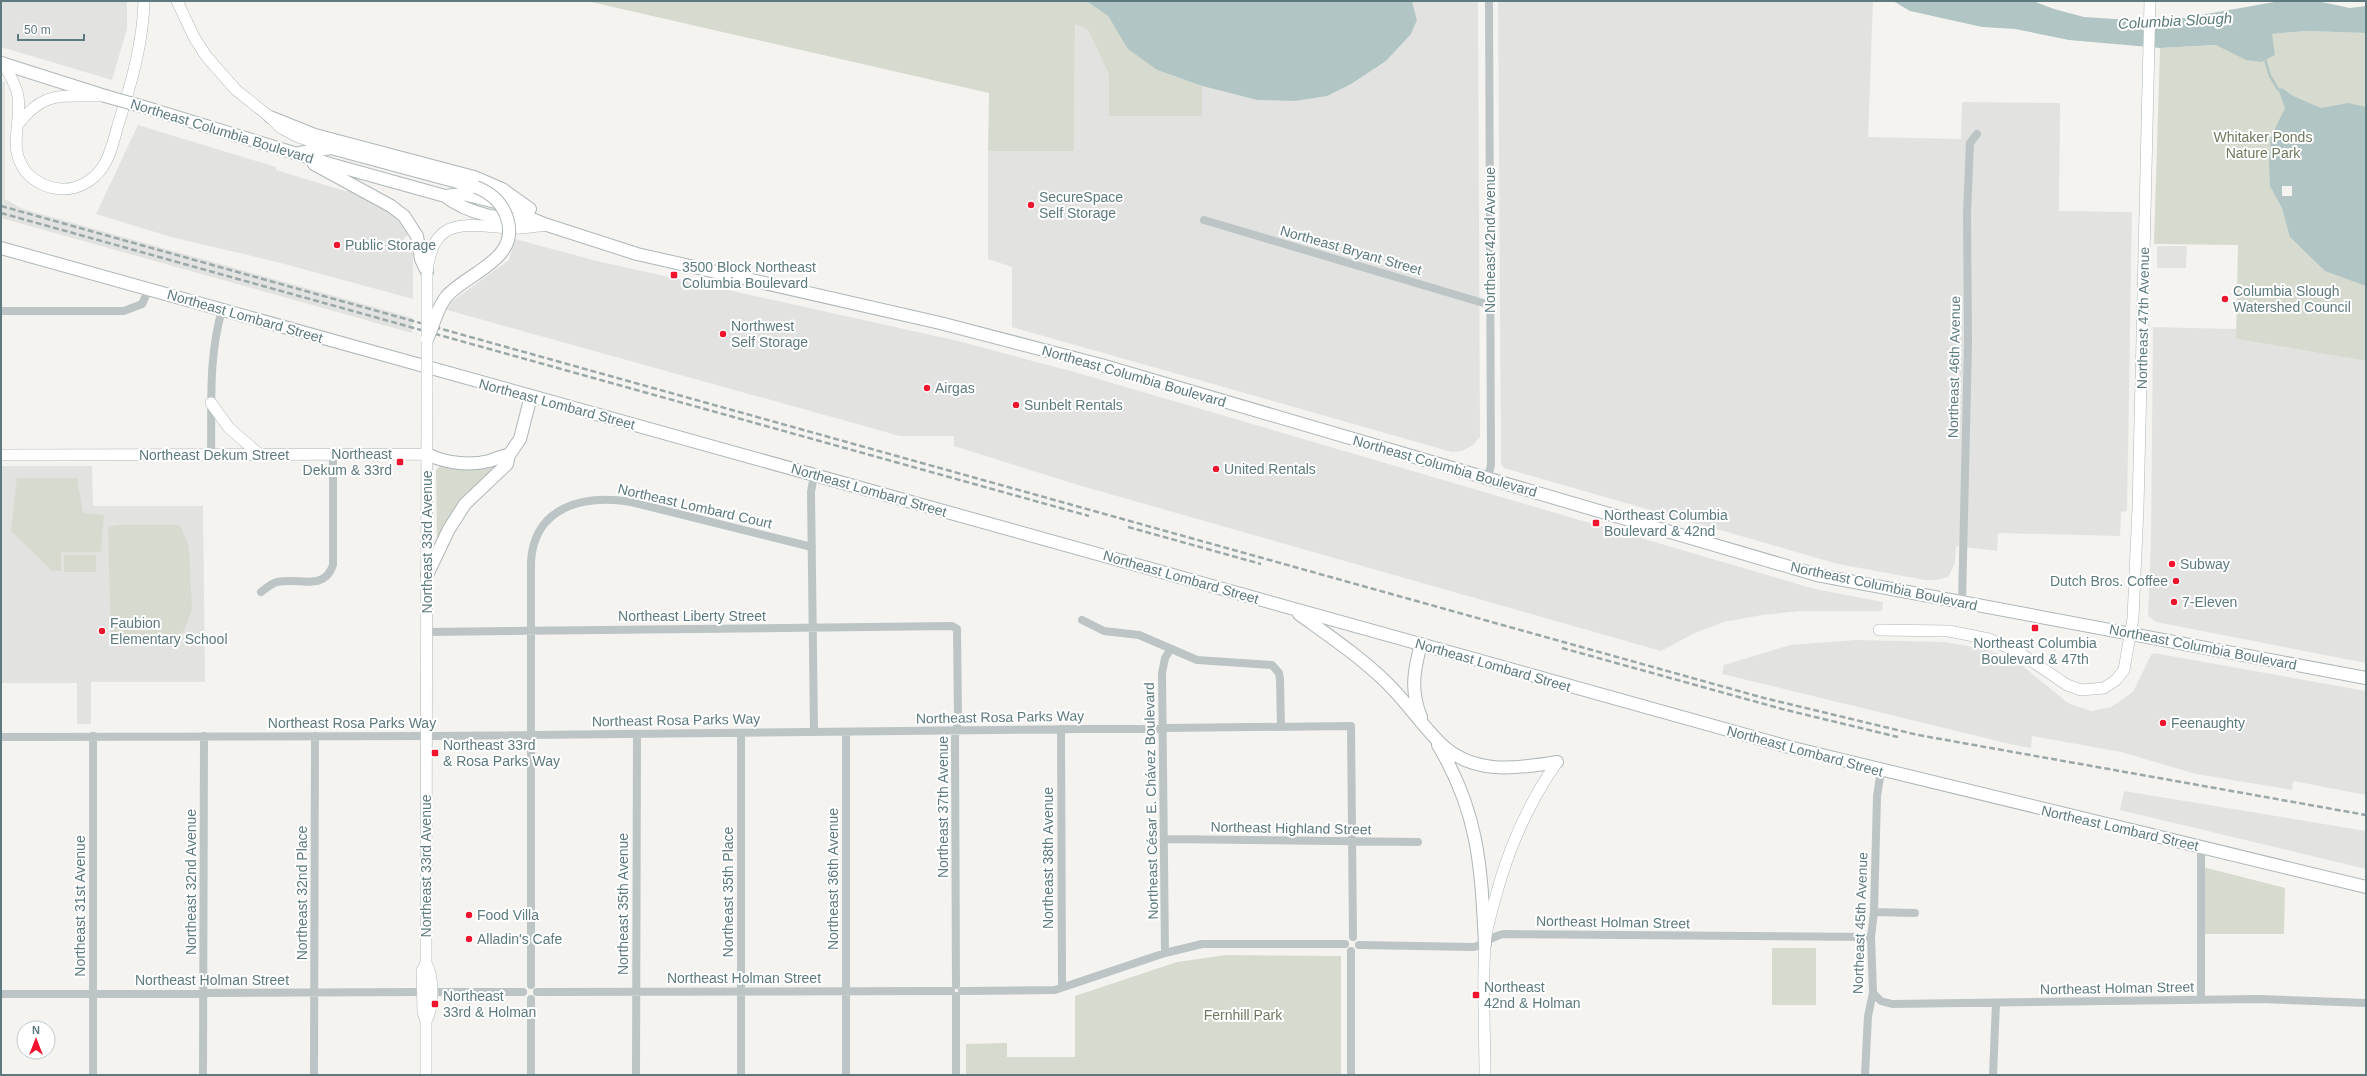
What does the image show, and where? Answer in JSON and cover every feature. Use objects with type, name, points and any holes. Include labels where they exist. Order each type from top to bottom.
[{"type":"main road","name":"Northeast Columbia Boulevard","points":[[2,63],[297,154],[445,196],[458,206],[513,221],[532,219],[637,254],[902,314],[1036,348],[1809,573],[2366,678]]},
{"type":"main road","points":[[270,117],[315,135],[486,182],[502,189],[520,201],[547,225]]},
{"type":"main road","points":[[297,154],[331,148],[476,187],[489,193],[504,210],[509,230],[504,248],[494,261],[446,297],[438,311],[427,339]]},
{"type":"main road","points":[[297,154],[397,210],[404,216],[417,236],[421,259],[427,272]]},
{"type":"main road","name":"Northeast Lombard Street","points":[[1,248],[1881,771],[2366,887]]},
{"type":"main road","points":[[427,575],[457,515],[472,495],[507,464],[509,455],[520,439],[531,396]]},
{"type":"main road","points":[[427,454],[443,462],[480,462],[509,455]]},
{"type":"main road","points":[[1291,608],[1344,646],[1385,681],[1450,752],[1482,766],[1494,768],[1518,768],[1557,762]]},
{"type":"main road","points":[[1421,644],[1414,671],[1413,692],[1420,714],[1461,792],[1476,840],[1482,874],[1485,944]]},
{"type":"street","points":[[2,63],[14,82],[18,94],[18,124],[15,137],[17,155],[26,171],[36,181],[50,187],[64,189],[83,184],[95,176],[108,157],[135,70],[141,38],[144,1]]},
{"type":"street","points":[[177,1],[194,37],[221,75],[244,98],[289,133],[331,148]]},
{"type":"street","name":"Northeast 42nd Avenue","points":[[1488,479],[1491,464],[1489,1]]},
{"type":"street","name":"Northeast 47th Avenue","points":[[2131,634],[2138,508],[2150,1]]},
{"type":"street","points":[[18,124],[35,105],[44,99],[57,96],[105,96]]},
{"type":"street","name":"Northeast 46th Avenue","points":[[1962,603],[1968,343],[1966,213],[1970,143],[1977,134]]},
{"type":"street","name":"Northeast Bryant Street","points":[[1204,220],[1490,305]]},
{"type":"street","name":"Northeast 33rd Avenue","points":[[426,1075],[426,1021],[423,1012],[426,992],[422,971],[426,963],[427,272],[429,256],[437,239],[448,229],[461,225],[512,228],[547,225]]},
{"type":"street","points":[[1,311],[124,311],[142,304],[148,289]]},
{"type":"street","points":[[211,455],[213,346],[222,310]]},
{"type":"street","points":[[212,403],[229,428],[259,454]]},
{"type":"street","points":[[261,592],[276,582],[317,581],[327,578],[333,565],[333,454]]},
{"type":"street","name":"Northeast Dekum Street","points":[[1,455],[427,454]]},
{"type":"street","points":[[814,474],[811,492],[814,732]]},
{"type":"street","name":"Northeast Lombard Court","points":[[531,985],[531,562],[533,542],[542,526],[557,512],[577,503],[599,499],[631,502],[812,547]]},
{"type":"street","points":[[1082,620],[1104,630],[1138,634],[1192,659],[1206,662],[1272,666],[1279,673],[1280,679],[1281,727]]},
{"type":"street","name":"Northeast Liberty Street","points":[[426,632],[952,626],[957,629]]},
{"type":"street","name":"Northeast 37th Avenue","points":[[956,1075],[956,730],[958,722],[957,629]]},
{"type":"street","points":[[1878,630],[1949,631],[1989,639],[2034,660],[2067,685],[2086,691],[2104,688],[2121,676],[2125,666],[2131,634]]},
{"type":"street","name":"Northeast César E. Chávez Boulevard","points":[[1165,953],[1162,673],[1165,658],[1170,650]]},
{"type":"street","name":"Northeast Rosa Parks Way","points":[[1,737],[426,736],[1351,726],[1352,841]]},
{"type":"street","name":"Northeast 38th Avenue","points":[[1061,729],[1062,987]]},
{"type":"street","name":"Northeast 36th Avenue","points":[[846,732],[846,1075]]},
{"type":"street","name":"Northeast 35th Place","points":[[741,733],[741,1075]]},
{"type":"street","name":"Northeast 35th Avenue","points":[[636,1075],[637,734]]},
{"type":"street","name":"Northeast 31st Avenue","points":[[93,736],[93,1075]]},
{"type":"street","name":"Northeast 32nd Avenue","points":[[203,1075],[204,736]]},
{"type":"street","name":"Northeast 32nd Place","points":[[314,1075],[315,736]]},
{"type":"street","points":[[1485,1075],[1485,944],[1490,916],[1504,864],[1526,811],[1557,762]]},
{"type":"street","name":"Northeast 45th Avenue","points":[[1865,1075],[1868,1016],[1872,992],[1871,937],[1874,912],[1877,796],[1881,771]]},
{"type":"street","name":"Northeast Highland Street","points":[[1164,839],[1418,842]]},
{"type":"street","points":[[1352,841],[1353,938]]},
{"type":"street","points":[[2201,848],[2201,1000]]},
{"type":"street","points":[[1874,912],[1914,913]]},
{"type":"street","name":"Northeast Holman Street","points":[[1359,945],[1474,946],[1485,944],[1498,934],[1871,937]]},
{"type":"street","points":[[1351,951],[1347,949],[1345,944],[1348,939],[1353,938]]},
{"type":"street","points":[[1351,951],[1356,950],[1359,945],[1357,940],[1353,938]]},
{"type":"street","name":"Northeast Holman Street","points":[[537,992],[1042,991],[1062,987],[1186,947],[1214,943],[1345,944]]},
{"type":"street","points":[[1351,951],[1351,1075]]},
{"type":"street","points":[[531,985],[536,988],[537,992],[536,997],[531,999],[525,997],[524,992],[526,987],[531,985]]},
{"type":"street","name":"Northeast Holman Street","points":[[1,994],[524,992]]},
{"type":"street","name":"Northeast Holman Street","points":[[1872,992],[1881,1001],[1892,1004],[2201,1000],[2366,1003]]},
{"type":"street","points":[[530,1075],[531,999]]},
{"type":"street","points":[[1993,1075],[1996,1003]]},
{"type":"shaded area","points":[[1,1],[127,1],[127,29],[112,80],[1,47]]},
{"type":"shaded area","points":[[1412,1],[1478,1],[1480,437],[1473,445],[1462,451],[1452,452],[1012,327],[1012,267],[988,259],[988,151],[1074,151],[1075,24],[1088,30],[1109,75],[1109,116],[1202,116],[1202,86],[1257,100],[1295,101],[1386,61],[1403,41],[1417,20]]},
{"type":"shaded area","points":[[1498,1],[1873,1],[1868,137],[1961,139],[1962,102],[2060,103],[2059,211],[2132,212],[2127,511],[2121,512],[2120,536],[1998,533],[1997,551],[1956,546],[1955,563],[1948,577],[1937,580],[1925,580],[1838,564],[1504,468],[1501,464]]},
{"type":"shaded area","points":[[1,81],[5,82],[5,199],[23,209],[413,318],[412,333],[1,218]]},
{"type":"shaded area","points":[[138,125],[276,167],[276,170],[345,191],[349,190],[394,215],[410,234],[404,238],[403,245],[406,250],[413,253],[413,299],[277,262],[171,237],[96,214]]},
{"type":"shaded area","points":[[515,239],[597,261],[954,340],[1078,373],[1815,589],[1883,602],[1882,611],[1801,611],[1762,615],[1724,622],[1695,633],[1661,651],[1078,485],[954,446],[954,436],[900,436],[447,310],[451,302],[509,260]]},
{"type":"shaded area","points":[[2157,246],[2187,246],[2186,268],[2157,268]]},
{"type":"shaded area","points":[[2153,327],[2237,329],[2236,339],[2366,361],[2366,663],[2156,622],[2148,616],[2151,537]]},
{"type":"shaded area","name":"Faubion Elementary School","points":[[1,466],[92,466],[93,506],[203,506],[205,682],[91,682],[91,724],[77,724],[77,683],[1,683]]},
{"type":"shaded area","points":[[1856,640],[1945,642],[1984,649],[2014,659],[2068,703],[2091,711],[2111,707],[2133,692],[2151,655],[2154,653],[2366,691],[2366,795],[2293,781],[2292,790],[2196,774],[2121,752],[2032,736],[2031,748],[1722,674],[1724,665],[1790,645]]},
{"type":"shaded area","points":[[2124,791],[2366,831],[2366,869],[2120,810]]},
{"type":"green space","points":[[587,1],[1086,1],[1108,16],[1129,49],[1157,70],[1202,86],[1202,116],[1109,116],[1109,75],[1088,30],[1075,24],[1074,151],[988,151],[989,93]]},
{"type":"green space","name":"Whitaker Ponds Nature Park","points":[[2306,31],[2366,33],[2366,361],[2236,339],[2238,245],[2154,244],[2160,48],[2239,44],[2271,34]]},
{"type":"green space","points":[[499,464],[466,496],[440,537],[437,537],[436,470],[440,466],[484,466]]},
{"type":"green space","points":[[17,478],[77,478],[83,513],[104,515],[101,552],[61,552],[61,571],[52,571],[11,531]]},
{"type":"green space","points":[[116,525],[180,525],[189,547],[192,610],[178,645],[111,641],[108,528]]},
{"type":"green space","points":[[64,555],[96,555],[96,572],[64,572]]},
{"type":"green space","points":[[2203,867],[2285,888],[2284,934],[2204,934]]},
{"type":"green space","points":[[1772,948],[1816,948],[1816,1005],[1772,1005]]},
{"type":"green space","name":"Fernhill Park","points":[[1226,955],[1341,956],[1341,1075],[966,1075],[966,1044],[1007,1043],[1007,1057],[1075,1057],[1075,996],[1177,962]]},
{"type":"water","points":[[1086,1],[1412,1],[1417,20],[1411,34],[1386,61],[1351,84],[1327,96],[1295,101],[1257,100],[1202,86],[1157,70],[1128,49],[1108,16]]},
{"type":"water","name":"Columbia Slough","points":[[1893,1],[2033,1],[2054,9],[2084,17],[2161,22],[2280,1],[2317,1],[2350,8],[2366,6],[2366,33],[2306,31],[2272,34],[2275,55],[2261,62],[2246,60],[2216,45],[2160,48],[2069,40],[2015,29],[1982,27],[1910,11]]},
{"type":"water","points":[[2282,88],[2293,96],[2321,108],[2348,103],[2366,107],[2366,286],[2325,271],[2290,237],[2282,208],[2270,186],[2269,161],[2271,137],[2285,108],[2278,89]]},
{"type":"pier","points":[[2282,186],[2292,186],[2292,196],[2282,196]]},
{"type":"waterway","points":[[2265,59],[2270,76],[2278,89]]},
{"type":"railway","points":[[1,206],[1764,698],[1918,735],[2366,815]]},
{"type":"railway","points":[[1,213],[1089,516]]},
{"type":"railway","points":[[1128,527],[1261,564]]},
{"type":"railway","points":[[1562,648],[1782,709],[1898,737]]},
{"type":"place","name":"SecureSpace Self Storage","points":[[1031,205]]},
{"type":"place","name":"Public Storage","points":[[337,245]]},
{"type":"place","name":"3500 Block Northeast Columbia Boulevard","points":[[674,275]]},
{"type":"place","name":"Columbia Slough Watershed Council","points":[[2225,299]]},
{"type":"place","name":"Northwest Self Storage","points":[[723,334]]},
{"type":"place","name":"Airgas","points":[[927,388]]},
{"type":"place","name":"Sunbelt Rentals","points":[[1016,405]]},
{"type":"place","name":"Northeast Dekum & 33rd","points":[[400,462]]},
{"type":"place","name":"United Rentals","points":[[1216,469]]},
{"type":"place","name":"Northeast Columbia Boulevard & 42nd","points":[[1596,523]]},
{"type":"place","name":"Subway","points":[[2172,564]]},
{"type":"place","name":"Dutch Bros. Coffee","points":[[2176,581]]},
{"type":"place","name":"7-Eleven","points":[[2174,602]]},
{"type":"place","name":"Northeast Columbia Boulevard & 47th","points":[[2035,628]]},
{"type":"place","name":"Faubion Elementary School","points":[[102,631]]},
{"type":"place","name":"Feenaughty","points":[[2163,723]]},
{"type":"place","name":"Northeast 33rd & Rosa Parks Way","points":[[435,753]]},
{"type":"place","name":"Food Villa","points":[[469,915]]},
{"type":"place","name":"Alladin's Cafe","points":[[469,939]]},
{"type":"place","name":"Northeast 42nd & Holman","points":[[1476,995]]},
{"type":"place","name":"Northeast 33rd & Holman","points":[[435,1004]]}]
